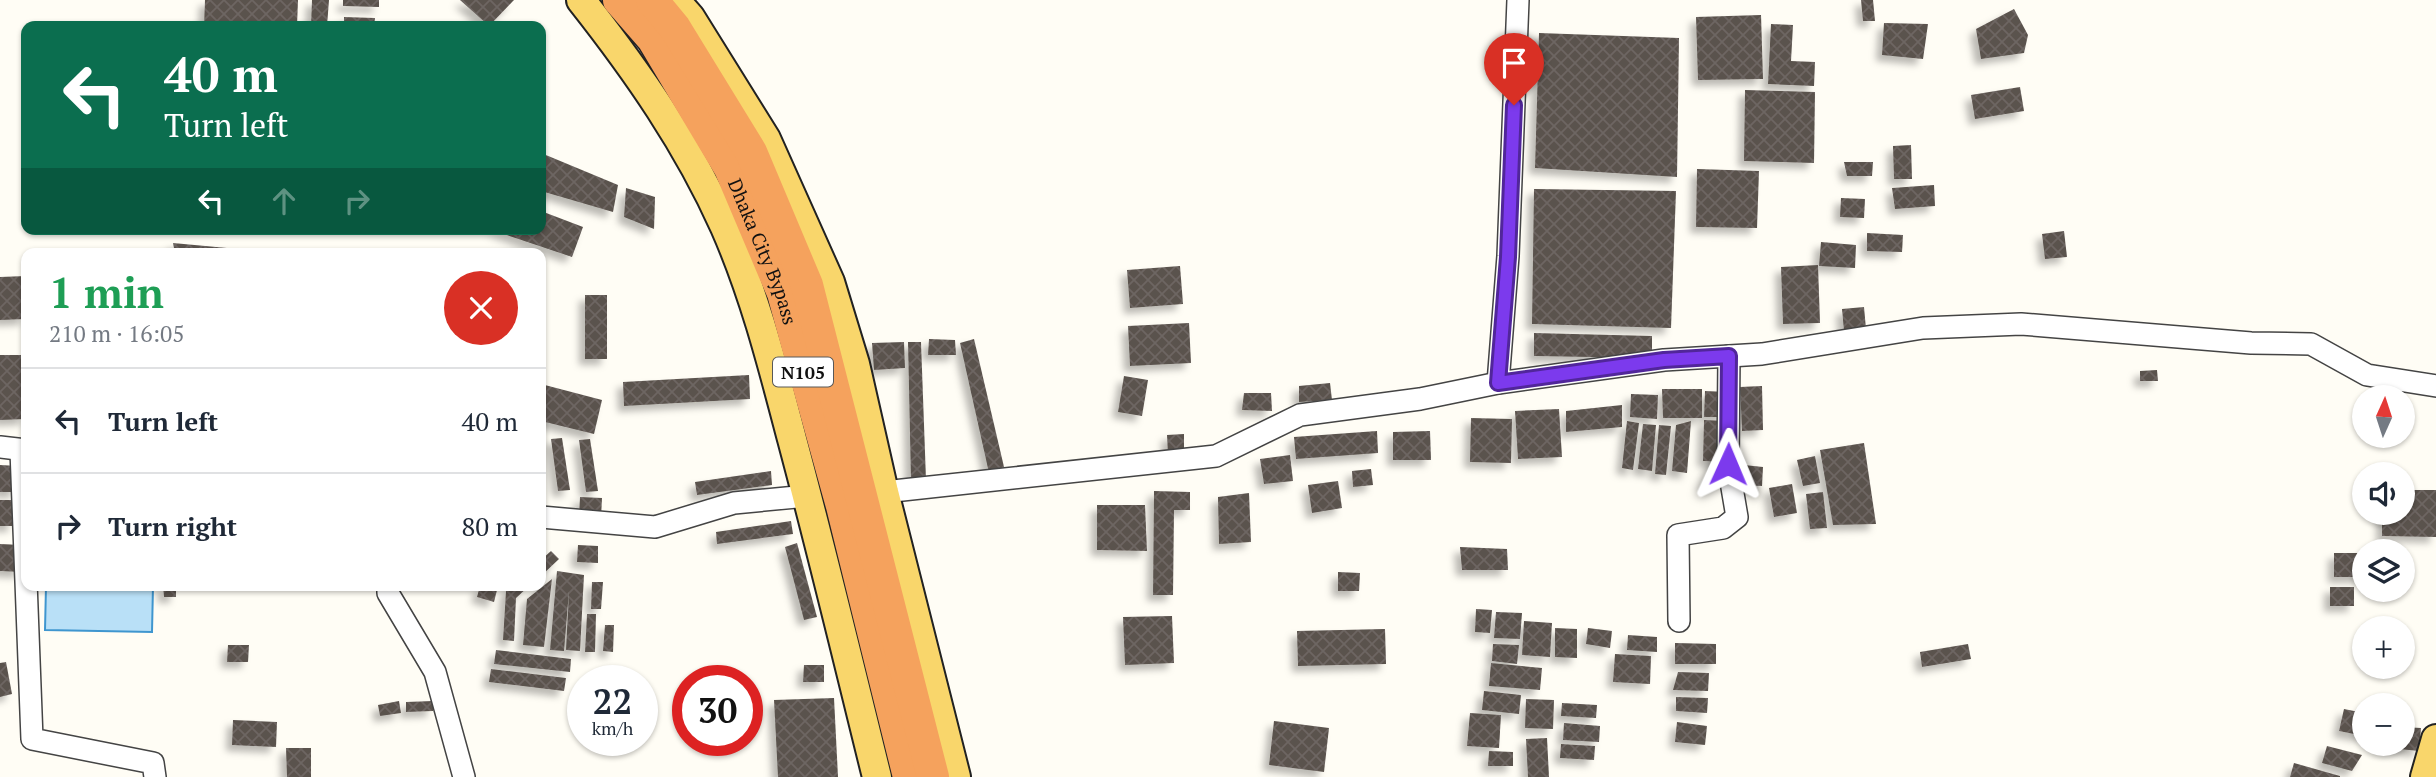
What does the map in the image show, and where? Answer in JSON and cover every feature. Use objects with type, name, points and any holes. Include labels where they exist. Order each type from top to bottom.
[{"type":"highway","name":"Dhaka City Bypass","points":[[619,0],[653,39],[730,168],[783,292],[842,506],[909,777]]},
{"type":"highway","name":"Dhaka City Bypass","points":[[652,0],[675,29],[751,152],[807,285],[933,777]]},
{"type":"main road","points":[[581,0],[631,62],[663,112],[725,226],[750,290],[807,496],[877,777]]},
{"type":"main road","points":[[675,0],[690,17],[766,139],[830,282],[855,364],[884,492],[956,777]]},
{"type":"main road","points":[[2425,777],[2436,739]]},
{"type":"street","points":[[1498,383],[1508,257],[1518,0]]},
{"type":"street","points":[[884,492],[1216,456],[1300,415],[1420,399],[1498,383],[1664,360],[1762,354],[1923,328],[2021,324],[2251,343],[2311,344],[2367,374],[2436,386]]},
{"type":"street","points":[[1679,621],[1678,535],[1723,528],[1737,517],[1728,464],[1729,356]]},
{"type":"street","points":[[16,449],[21,540]]},
{"type":"street","points":[[546,517],[655,527],[734,503],[807,496]]},
{"type":"street","points":[[24,591],[32,739],[153,763],[155,777]]},
{"type":"street","points":[[388,591],[435,671],[464,777]]},
{"type":"water","points":[[46,591],[153,591],[152,632],[45,630]]},
{"type":"building","points":[[205,0],[298,0],[297,21],[204,21]]},
{"type":"building","points":[[312,0],[329,0],[327,21],[311,21]]},
{"type":"building","points":[[343,0],[379,0],[379,7],[343,6]]},
{"type":"building","points":[[460,0],[514,0],[494,21],[483,21]]},
{"type":"building","points":[[1861,0],[1873,0],[1875,21],[1863,21]]},
{"type":"building","points":[[2014,9],[2028,35],[2024,53],[1981,59],[1976,29]]},
{"type":"building","points":[[1761,15],[1763,79],[1698,80],[1696,17]]},
{"type":"building","points":[[344,17],[375,18],[375,21],[344,21]]},
{"type":"building","points":[[1884,23],[1928,24],[1923,59],[1882,55]]},
{"type":"building","points":[[1771,24],[1793,25],[1791,61],[1815,62],[1814,86],[1768,84]]},
{"type":"building","points":[[1539,33],[1679,38],[1677,177],[1535,168]]},
{"type":"building","points":[[2020,87],[2024,111],[1975,119],[1971,95]]},
{"type":"building","points":[[1745,90],[1815,92],[1814,163],[1744,161]]},
{"type":"building","points":[[1911,145],[1912,179],[1894,179],[1893,146]]},
{"type":"building","points":[[546,155],[618,185],[613,212],[546,192]]},
{"type":"building","points":[[1844,162],[1873,162],[1872,176],[1847,176]]},
{"type":"building","points":[[1697,169],[1759,171],[1757,228],[1696,227]]},
{"type":"building","points":[[1934,185],[1935,206],[1895,209],[1892,188]]},
{"type":"building","points":[[626,188],[655,197],[654,229],[624,217]]},
{"type":"building","points":[[1534,189],[1676,191],[1671,328],[1532,324]]},
{"type":"building","points":[[1841,198],[1865,199],[1864,218],[1840,217]]},
{"type":"building","points":[[546,213],[583,227],[572,257],[507,235],[546,235]]},
{"type":"building","points":[[2064,231],[2067,257],[2045,259],[2042,234]]},
{"type":"building","points":[[1867,233],[1903,235],[1902,252],[1867,251]]},
{"type":"building","points":[[1821,242],[1856,245],[1855,268],[1819,266]]},
{"type":"building","points":[[173,243],[227,248],[174,248]]},
{"type":"building","points":[[1818,265],[1820,323],[1783,324],[1781,267]]},
{"type":"building","points":[[1180,266],[1183,304],[1130,308],[1127,270]]},
{"type":"building","points":[[21,276],[21,319],[0,320],[0,277]]},
{"type":"building","points":[[585,295],[607,295],[607,359],[585,359]]},
{"type":"building","points":[[1864,307],[1866,329],[1844,331],[1842,309]]},
{"type":"building","points":[[1189,323],[1191,363],[1130,366],[1128,326]]},
{"type":"building","points":[[1534,333],[1652,336],[1652,358],[1534,356]]},
{"type":"building","points":[[929,339],[955,340],[956,355],[928,355]]},
{"type":"building","points":[[974,339],[1004,467],[989,473],[960,343]]},
{"type":"building","points":[[904,342],[905,368],[874,370],[872,343]]},
{"type":"building","points":[[908,342],[921,342],[926,480],[911,481]]},
{"type":"building","points":[[0,355],[21,355],[21,419],[0,420]]},
{"type":"building","points":[[2157,370],[2158,381],[2140,381],[2140,371]]},
{"type":"building","points":[[749,375],[750,399],[624,406],[623,382]]},
{"type":"building","points":[[1124,376],[1148,380],[1142,416],[1118,412]]},
{"type":"building","points":[[1330,383],[1332,400],[1299,402],[1299,386]]},
{"type":"building","points":[[546,385],[602,400],[594,434],[546,422]]},
{"type":"building","points":[[1762,386],[1763,430],[1742,431],[1740,387]]},
{"type":"building","points":[[1662,389],[1702,389],[1702,418],[1663,418]]},
{"type":"building","points":[[1705,391],[1727,392],[1726,417],[1704,417]]},
{"type":"building","points":[[1244,393],[1271,393],[1272,411],[1242,410]]},
{"type":"building","points":[[1631,394],[1658,395],[1657,419],[1630,417]]},
{"type":"building","points":[[1622,405],[1622,427],[1566,432],[1566,411]]},
{"type":"building","points":[[1559,409],[1562,457],[1518,459],[1515,411]]},
{"type":"building","points":[[1471,418],[1512,419],[1511,463],[1470,462]]},
{"type":"building","points":[[1704,420],[1726,421],[1724,462],[1703,461]]},
{"type":"building","points":[[1627,421],[1639,423],[1633,470],[1622,468]]},
{"type":"building","points":[[1691,421],[1687,473],[1672,471],[1676,425]]},
{"type":"building","points":[[1643,424],[1656,425],[1652,471],[1638,469]]},
{"type":"building","points":[[1659,425],[1671,426],[1666,475],[1655,474]]},
{"type":"building","points":[[1377,431],[1378,453],[1296,459],[1294,437]]},
{"type":"building","points":[[1430,431],[1431,460],[1393,460],[1393,432]]},
{"type":"building","points":[[1184,434],[1184,454],[1168,455],[1167,435]]},
{"type":"building","points":[[562,438],[570,490],[558,491],[551,439]]},
{"type":"building","points":[[590,439],[598,491],[586,492],[579,440]]},
{"type":"building","points":[[1864,443],[1876,524],[1833,525],[1820,450]]},
{"type":"building","points":[[1290,455],[1293,481],[1264,484],[1260,459]]},
{"type":"building","points":[[1815,456],[1820,483],[1803,486],[1797,460]]},
{"type":"building","points":[[0,465],[18,466],[17,492],[0,492]]},
{"type":"building","points":[[1744,465],[1763,467],[1762,486],[1743,485]]},
{"type":"building","points":[[1371,469],[1373,485],[1353,487],[1352,471]]},
{"type":"building","points":[[771,471],[772,485],[697,495],[695,482]]},
{"type":"building","points":[[1338,481],[1342,508],[1312,513],[1308,485]]},
{"type":"building","points":[[1792,484],[1797,513],[1774,517],[1769,488]]},
{"type":"building","points":[[2415,490],[2436,490],[2436,537],[2382,536],[2382,525],[2415,525]]},
{"type":"building","points":[[1154,491],[1190,492],[1190,510],[1174,510],[1173,595],[1153,595]]},
{"type":"building","points":[[1823,492],[1827,528],[1810,529],[1806,494]]},
{"type":"building","points":[[1249,493],[1251,542],[1219,544],[1218,497]]},
{"type":"building","points":[[580,497],[602,498],[601,518],[579,517]]},
{"type":"building","points":[[0,500],[13,500],[14,526],[0,526]]},
{"type":"building","points":[[1097,505],[1145,505],[1147,551],[1097,550]]},
{"type":"building","points":[[791,521],[793,534],[717,544],[716,532]]},
{"type":"building","points":[[797,543],[817,617],[804,620],[785,547]]},
{"type":"building","points":[[0,544],[21,545],[21,572],[0,571]]},
{"type":"building","points":[[578,545],[598,546],[598,563],[577,562]]},
{"type":"building","points":[[1460,547],[1507,549],[1508,570],[1462,570]]},
{"type":"building","points":[[551,551],[559,559],[546,571],[546,556]]},
{"type":"building","points":[[2334,553],[2352,553],[2352,577],[2334,577]]},
{"type":"building","points":[[557,571],[584,575],[580,651],[566,650],[569,591],[564,651],[550,650]]},
{"type":"building","points":[[1338,572],[1360,573],[1359,591],[1338,591]]},
{"type":"building","points":[[552,579],[544,647],[523,645],[527,599],[537,591],[546,591],[546,584]]},
{"type":"building","points":[[592,582],[603,582],[601,609],[591,609]]},
{"type":"building","points":[[2330,587],[2352,587],[2354,606],[2330,606]]},
{"type":"building","points":[[163,591],[176,591],[176,597],[164,597]]},
{"type":"building","points":[[479,591],[497,591],[494,602],[477,597]]},
{"type":"building","points":[[506,591],[524,591],[516,598],[514,641],[503,640]]},
{"type":"building","points":[[1476,609],[1492,610],[1490,633],[1475,632]]},
{"type":"building","points":[[1496,612],[1522,613],[1520,639],[1494,638]]},
{"type":"building","points":[[587,614],[596,614],[595,652],[585,652]]},
{"type":"building","points":[[1172,616],[1174,663],[1125,665],[1123,617]]},
{"type":"building","points":[[1524,621],[1552,623],[1550,657],[1522,655]]},
{"type":"building","points":[[605,625],[614,625],[613,652],[603,651]]},
{"type":"building","points":[[1555,628],[1577,629],[1577,658],[1555,657]]},
{"type":"building","points":[[1588,628],[1612,631],[1610,648],[1586,644]]},
{"type":"building","points":[[1385,629],[1386,664],[1298,666],[1297,631]]},
{"type":"building","points":[[1628,635],[1657,637],[1657,652],[1627,650]]},
{"type":"building","points":[[1675,643],[1716,644],[1716,664],[1675,664]]},
{"type":"building","points":[[1493,644],[1519,645],[1517,664],[1492,661]]},
{"type":"building","points":[[1968,644],[1971,659],[1922,667],[1920,652]]},
{"type":"building","points":[[228,645],[249,645],[248,662],[227,662]]},
{"type":"building","points":[[496,650],[571,659],[567,672],[494,664]]},
{"type":"building","points":[[1615,654],[1651,656],[1650,684],[1613,682]]},
{"type":"building","points":[[6,662],[12,694],[0,697],[0,663]]},
{"type":"building","points":[[1491,663],[1542,668],[1540,690],[1489,686]]},
{"type":"building","points":[[804,665],[824,665],[824,682],[803,682]]},
{"type":"building","points":[[491,669],[566,678],[564,691],[489,682]]},
{"type":"building","points":[[1678,672],[1709,673],[1708,691],[1673,690]]},
{"type":"building","points":[[1484,691],[1521,695],[1519,714],[1482,710]]},
{"type":"building","points":[[1676,697],[1708,698],[1707,713],[1676,711]]},
{"type":"building","points":[[834,698],[838,777],[778,777],[774,700]]},
{"type":"building","points":[[1526,699],[1554,700],[1553,729],[1525,728]]},
{"type":"building","points":[[399,701],[401,713],[380,716],[378,705]]},
{"type":"building","points":[[433,701],[433,711],[406,712],[406,702]]},
{"type":"building","points":[[1562,703],[1597,705],[1596,718],[1561,716]]},
{"type":"building","points":[[2344,709],[2352,711],[2352,734],[2339,731]]},
{"type":"building","points":[[1470,713],[1501,715],[1499,748],[1467,746]]},
{"type":"building","points":[[233,720],[277,722],[276,747],[232,745]]},
{"type":"building","points":[[1274,721],[1329,728],[1324,772],[1269,765]]},
{"type":"building","points":[[1677,722],[1707,726],[1705,745],[1675,742]]},
{"type":"building","points":[[1564,723],[1600,726],[1599,742],[1563,740]]},
{"type":"building","points":[[2415,728],[2421,728],[2419,751],[2415,751]]},
{"type":"building","points":[[1547,738],[1549,777],[1528,777],[1526,739]]},
{"type":"building","points":[[1561,744],[1595,746],[1594,760],[1560,758]]},
{"type":"building","points":[[2327,746],[2352,752],[2352,756],[2361,756],[2352,771],[2322,763]]},
{"type":"building","points":[[286,748],[311,748],[311,777],[287,777]]},
{"type":"building","points":[[1489,751],[1513,752],[1513,766],[1488,766]]},
{"type":"building","points":[[2294,763],[2340,776],[2340,777],[2290,777]]},
{"type":"route","points":[[1514,105],[1508,257],[1498,383],[1664,360],[1729,356],[1728,464]]}]
